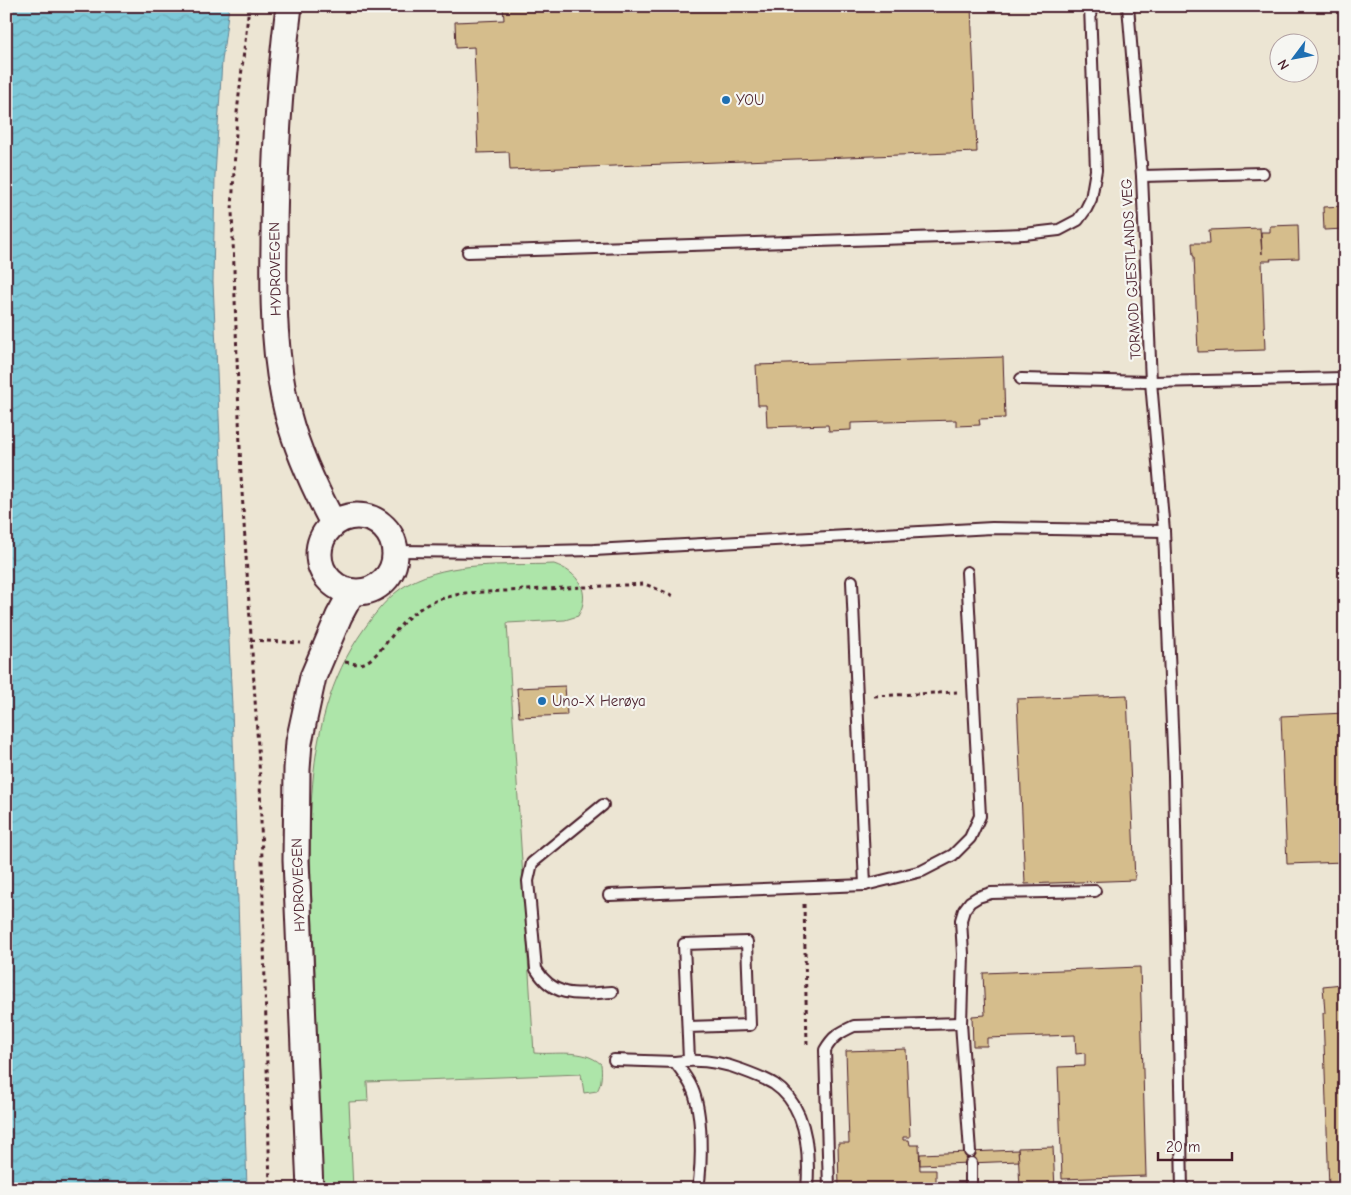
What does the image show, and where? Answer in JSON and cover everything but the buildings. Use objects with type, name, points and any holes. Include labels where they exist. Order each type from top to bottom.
[{"type":"street","name":"HYDROVEGEN","points":[[289,6],[277,124],[273,302],[280,366],[288,414],[301,456],[333,523]]},
{"type":"street","points":[[359,515],[372,518],[384,526],[392,537],[395,551],[394,562],[390,572],[383,581],[369,590],[352,592],[338,587],[326,578],[320,564],[318,549],[323,534],[333,523],[345,517],[359,515]]},
{"type":"street","name":"HYDROVEGEN","points":[[310,1189],[296,860],[296,768],[299,742],[313,677],[339,616],[352,592]]},
{"type":"lane","points":[[468,252],[933,238],[1024,234],[1059,230],[1078,220],[1086,209],[1091,199],[1096,170],[1090,6]]},
{"type":"lane","name":"TORMOD GJESTLANDS VEG","points":[[1128,6],[1142,176],[1152,382],[1164,531],[1174,775],[1182,1189]]},
{"type":"lane","points":[[1142,176],[1262,173]]},
{"type":"lane","points":[[1021,379],[1152,382],[1345,378]]},
{"type":"lane","points":[[395,551],[506,552],[594,550],[992,528],[1164,531]]},
{"type":"lane","points":[[609,895],[865,885],[922,871],[953,855],[970,838],[980,816],[967,572]]},
{"type":"lane","points":[[852,581],[865,885]]},
{"type":"lane","points":[[603,805],[532,863],[528,881],[536,969],[543,981],[557,990],[575,995],[612,992]]},
{"type":"lane","points":[[970,1152],[961,1024],[963,954],[960,920],[964,910],[970,902],[991,893],[1095,891]]},
{"type":"lane","points":[[688,1027],[750,1025],[747,942],[684,944],[689,1060]]},
{"type":"lane","points":[[829,1189],[825,1050],[831,1041],[838,1033],[854,1026],[961,1024]]},
{"type":"lane","points":[[614,1060],[675,1062],[689,1060],[717,1063],[735,1067],[775,1085],[795,1107],[805,1134],[807,1156],[806,1189]]},
{"type":"lane","points":[[675,1062],[691,1087],[697,1102],[700,1167],[698,1189]]},
{"type":"lane","points":[[971,1163],[971,1189]]},
{"type":"path","points":[[249,6],[237,112],[232,210],[241,476],[260,779],[270,1189]]},
{"type":"path","points":[[344,662],[362,664],[371,659],[413,613],[438,599],[465,593],[645,584],[674,596]]},
{"type":"path","points":[[251,640],[302,643]]},
{"type":"path","points":[[856,697],[973,691]]},
{"type":"path","points":[[803,886],[808,1050]]},
{"type":"shaded area","points":[[229,6],[1345,6],[1345,1189],[247,1189],[232,707],[213,282],[215,176],[222,61]]},
{"type":"green space","points":[[554,564],[570,572],[580,584],[584,599],[578,616],[565,620],[507,623],[534,1053],[569,1053],[594,1059],[601,1064],[600,1085],[597,1091],[584,1093],[581,1074],[367,1082],[368,1101],[349,1102],[353,1189],[323,1189],[310,840],[312,795],[317,751],[326,708],[342,667],[364,629],[378,610],[401,588],[425,576],[460,568]]},
{"type":"water","points":[[6,6],[229,6],[222,61],[215,176],[213,282],[232,707],[247,1189],[6,1189]]},
{"type":"place","name":"YOU","points":[[726,100]]},
{"type":"place","name":"Uno-X Herøya","points":[[542,701]]}]
